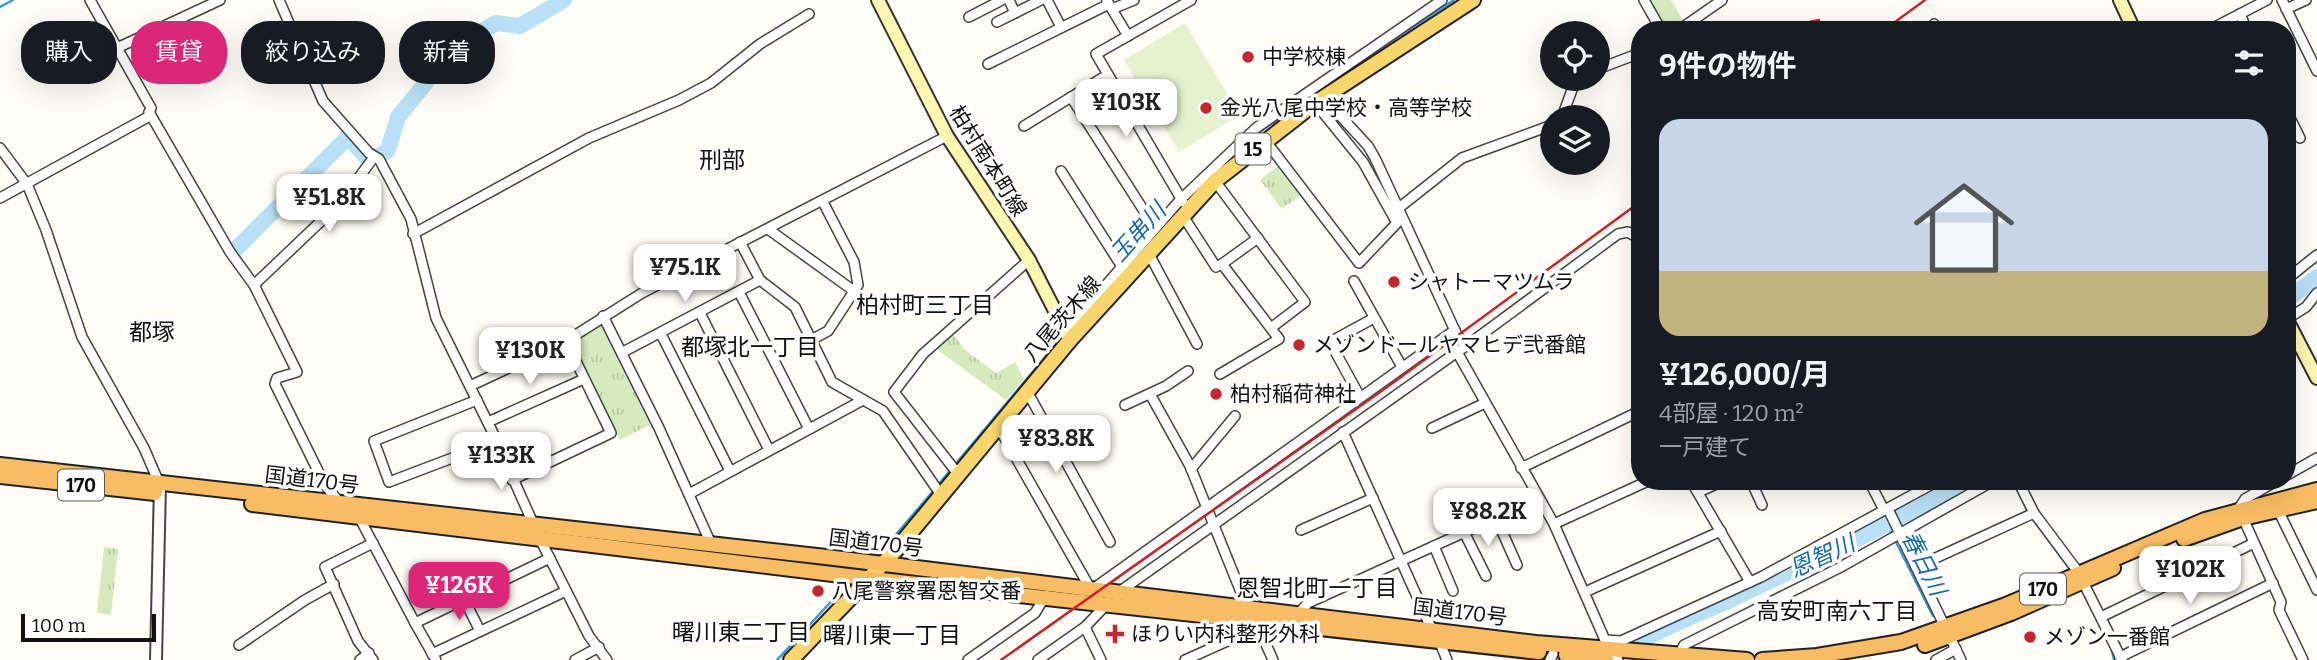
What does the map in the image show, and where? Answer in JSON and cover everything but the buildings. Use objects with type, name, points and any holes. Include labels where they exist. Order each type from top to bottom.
[{"type":"highway","name":"国道170号","points":[[0,466],[359,517],[868,578],[1047,591],[1091,588],[1252,617],[1552,657],[1648,654],[1747,660]]},
{"type":"highway","name":"国道170号","points":[[0,476],[533,524],[881,566],[1047,591],[1106,605],[1252,617],[1298,614],[1607,654]]},
{"type":"highway","name":"170","points":[[1853,660],[1903,651],[1950,638],[2081,578],[2172,544],[2241,513],[2317,490]]},
{"type":"highway","name":"170","points":[[2241,513],[2278,510],[2317,501]]},
{"type":"highway","name":"170","points":[[1762,660],[1816,656],[1901,642],[1950,638]]},
{"type":"main road","name":"柏村南本町線","points":[[878,0],[947,136],[1029,260],[1068,336]]},
{"type":"main road","points":[[2120,0],[2130,21]]},
{"type":"main road","name":"八尾茨木線","points":[[791,660],[881,566],[1028,393],[1068,336],[1125,270],[1149,254],[1184,207],[1265,140],[1319,100],[1470,1]]},
{"type":"main road","points":[[2296,334],[2312,358],[2317,378]]},
{"type":"street","points":[[90,0],[102,21]]},
{"type":"street","points":[[0,198],[148,117],[151,108],[117,48],[220,0]]},
{"type":"street","points":[[279,0],[323,101],[374,156],[411,219],[436,318],[497,441],[540,540],[589,636],[607,660]]},
{"type":"street","points":[[969,17],[1002,0]]},
{"type":"street","points":[[1009,0],[1015,13]]},
{"type":"street","points":[[997,22],[1041,0]]},
{"type":"street","points":[[1047,0],[1061,27]]},
{"type":"street","points":[[988,64],[1109,4],[1134,0]]},
{"type":"street","points":[[1191,0],[1096,54],[1216,267],[1258,238]]},
{"type":"street","points":[[1061,171],[1125,270],[1155,228],[1184,207],[1256,128],[1442,0]]},
{"type":"street","points":[[1644,0],[1656,21]]},
{"type":"street","points":[[1692,21],[1722,0]]},
{"type":"street","points":[[2226,21],[2267,0]]},
{"type":"street","points":[[2292,21],[2284,5],[2306,0]]},
{"type":"street","points":[[1109,4],[1128,36]]},
{"type":"street","points":[[413,234],[589,138],[700,88],[760,44],[808,14]]},
{"type":"street","points":[[2240,14],[2243,21]]},
{"type":"street","points":[[2296,28],[2316,66]]},
{"type":"street","points":[[1610,64],[1631,56]]},
{"type":"street","points":[[1024,126],[1107,75]]},
{"type":"street","points":[[1071,97],[1155,228]]},
{"type":"street","points":[[1265,140],[1359,262],[1397,223],[1363,162],[1319,100]]},
{"type":"street","points":[[1319,100],[1368,146],[1400,207],[1455,330],[1466,346]]},
{"type":"street","points":[[149,112],[230,252],[254,285],[297,372],[277,378],[275,384],[325,485],[342,505]]},
{"type":"street","points":[[1400,207],[1462,158],[1540,129]]},
{"type":"street","points":[[2296,130],[2300,138]]},
{"type":"street","points":[[470,386],[566,341],[603,316],[740,242],[823,202],[947,136]]},
{"type":"street","points":[[0,148],[27,184],[46,230],[82,337],[144,448],[161,489],[156,660]]},
{"type":"street","points":[[254,285],[340,203],[374,156]]},
{"type":"street","points":[[1215,181],[1305,302],[1271,328]]},
{"type":"street","points":[[811,340],[828,331],[858,285],[854,262],[823,202]]},
{"type":"street","points":[[768,229],[853,291]]},
{"type":"street","points":[[1119,592],[1466,346],[1618,234],[1631,234]]},
{"type":"street","points":[[740,242],[760,280],[795,307],[832,382],[883,411],[941,495]]},
{"type":"street","points":[[1149,254],[1197,344]]},
{"type":"street","points":[[2296,272],[2317,255]]},
{"type":"street","points":[[958,474],[894,392],[923,354],[1029,260]]},
{"type":"street","points":[[1220,374],[1279,339],[1222,264]]},
{"type":"street","points":[[623,352],[760,280]]},
{"type":"street","points":[[1354,281],[1402,367]]},
{"type":"street","points":[[739,292],[809,429]]},
{"type":"street","points":[[2296,314],[2317,293]]},
{"type":"street","points":[[700,313],[769,450]]},
{"type":"street","points":[[603,316],[623,352],[712,546]]},
{"type":"street","points":[[1360,397],[1330,342],[1374,318]]},
{"type":"street","points":[[999,428],[1091,588],[1455,330]]},
{"type":"street","points":[[660,334],[730,471]]},
{"type":"street","points":[[512,480],[611,433],[566,341]]},
{"type":"street","points":[[1457,352],[1554,524],[1585,592],[1607,654],[1621,641],[1750,582],[1921,490]]},
{"type":"street","points":[[1125,405],[1150,394],[1188,371]]},
{"type":"street","points":[[488,422],[584,379]]},
{"type":"street","points":[[1028,393],[1110,542]]},
{"type":"street","points":[[1150,394],[1191,469],[1252,617],[1273,660]]},
{"type":"street","points":[[477,400],[374,441],[389,482],[497,441]]},
{"type":"street","points":[[689,494],[863,400]]},
{"type":"street","points":[[1432,428],[1485,403]]},
{"type":"street","points":[[1521,468],[1631,415]]},
{"type":"street","points":[[1191,469],[1235,416]]},
{"type":"street","points":[[1343,432],[1432,630]]},
{"type":"street","points":[[2296,470],[2317,458]]},
{"type":"street","points":[[1554,524],[1631,489]]},
{"type":"street","points":[[1697,490],[1750,582]]},
{"type":"street","points":[[1755,490],[1762,505]]},
{"type":"street","points":[[1874,490],[1961,660]]},
{"type":"street","points":[[1678,657],[1684,645],[1897,536],[1977,490]]},
{"type":"street","points":[[2022,490],[2031,514],[2081,578],[2121,658],[2273,583]]},
{"type":"street","points":[[2260,490],[2245,499],[2241,513],[2281,601],[2279,610],[2303,660]]},
{"type":"street","points":[[1301,530],[1373,498]]},
{"type":"street","points":[[1298,614],[1308,603],[1538,499]]},
{"type":"street","points":[[2278,510],[2317,590]]},
{"type":"street","points":[[1916,567],[2031,514]]},
{"type":"street","points":[[359,517],[434,657],[566,591]]},
{"type":"street","points":[[1496,518],[1517,565]]},
{"type":"street","points":[[1585,592],[1721,531]]},
{"type":"street","points":[[1464,532],[1486,576]]},
{"type":"street","points":[[360,660],[371,657],[358,641],[325,567],[373,543]]},
{"type":"street","points":[[2101,617],[2255,543]]},
{"type":"street","points":[[1434,546],[1453,591]]},
{"type":"street","points":[[415,622],[550,558]]},
{"type":"street","points":[[239,645],[305,600],[334,584]]},
{"type":"street","points":[[968,660],[1035,613],[1047,591]]},
{"type":"street","points":[[464,599],[480,632]]},
{"type":"street","points":[[1038,660],[1085,627],[1106,605]]},
{"type":"street","points":[[1185,660],[1252,630],[1252,617]]},
{"type":"street","points":[[1085,627],[1101,660]]},
{"type":"street","points":[[1936,660],[1950,638]]},
{"type":"street","points":[[1440,643],[1447,660]]},
{"type":"street","points":[[575,660],[599,647]]},
{"type":"green space","points":[[1649,0],[1671,0],[1683,21],[1660,21]]},
{"type":"green space","points":[[1185,23],[1240,115],[1179,152],[1124,60]]},
{"type":"green space","points":[[1280,164],[1302,194],[1282,209],[1260,180]]},
{"type":"green space","points":[[594,325],[603,327],[651,424],[620,440],[570,346],[571,340]]},
{"type":"green space","points":[[952,332],[965,350],[996,373],[1015,362],[1024,379],[1006,400],[935,348]]},
{"type":"green space","points":[[104,547],[118,549],[111,615],[97,613]]},
{"type":"waterway","points":[[0,7],[13,0]]},
{"type":"waterway","points":[[235,250],[348,137],[365,156],[379,156],[388,150],[398,117],[455,47],[496,23],[520,26],[564,0]]},
{"type":"waterway","name":"玉串川","points":[[1376,51],[1454,0]]},
{"type":"waterway","name":"玉串川","points":[[1253,137],[1307,98]]},
{"type":"waterway","name":"玉串川","points":[[1156,234],[1197,190]]},
{"type":"waterway","name":"恩智川","points":[[2296,293],[2317,277]]},
{"type":"waterway","name":"玉串川","points":[[938,485],[1062,337]]},
{"type":"waterway","name":"玉串川","points":[[893,538],[934,490]]},
{"type":"waterway","name":"恩智川","points":[[1636,644],[1854,541],[1951,490]]},
{"type":"waterway","points":[[2017,490],[2028,512]]},
{"type":"waterway","points":[[2032,518],[2069,568]]},
{"type":"waterway","name":"春日川","points":[[1887,525],[1892,534]]},
{"type":"waterway","name":"春日川","points":[[1895,540],[1933,616]]},
{"type":"waterway","name":"玉串川","points":[[777,660],[839,593]]},
{"type":"waterway","points":[[2087,601],[2100,625]]},
{"type":"waterway","points":[[2112,650],[2114,660]]},
{"type":"railway","points":[[1896,21],[1925,0]]},
{"type":"railway","points":[[1814,21],[1819,20]]},
{"type":"railway","points":[[1001,660],[1390,385],[1631,209]]},
{"type":"place","name":"中学校棟","points":[[1248,57]]},
{"type":"place","name":"金光八尾中学校・高等学校","points":[[1206,108]]},
{"type":"place","name":"シャトーマツムラ","points":[[1394,282]]},
{"type":"place","name":"メゾンドールヤマヒデ弐番館","points":[[1299,345]]},
{"type":"place","name":"柏村稲荷神社","points":[[1216,394]]},
{"type":"place","name":"八尾警察署恩智交番","points":[[818,591]]},
{"type":"place","name":"ほりい内科整形外科","points":[[1115,634]]},
{"type":"place","name":"メゾン一番館","points":[[2030,637]]},
{"type":"district","name":"刑部","points":[[722,160]]},
{"type":"district","name":"柏村町三丁目","points":[[925,305]]},
{"type":"district","name":"都塚","points":[[152,332]]},
{"type":"district","name":"都塚北一丁目","points":[[750,347]]},
{"type":"district","name":"恩智北町一丁目","points":[[1317,588]]},
{"type":"district","name":"高安町南六丁目","points":[[1837,611]]},
{"type":"district","name":"曙川東二丁目","points":[[741,632]]},
{"type":"district","name":"曙川東一丁目","points":[[892,635]]}]
